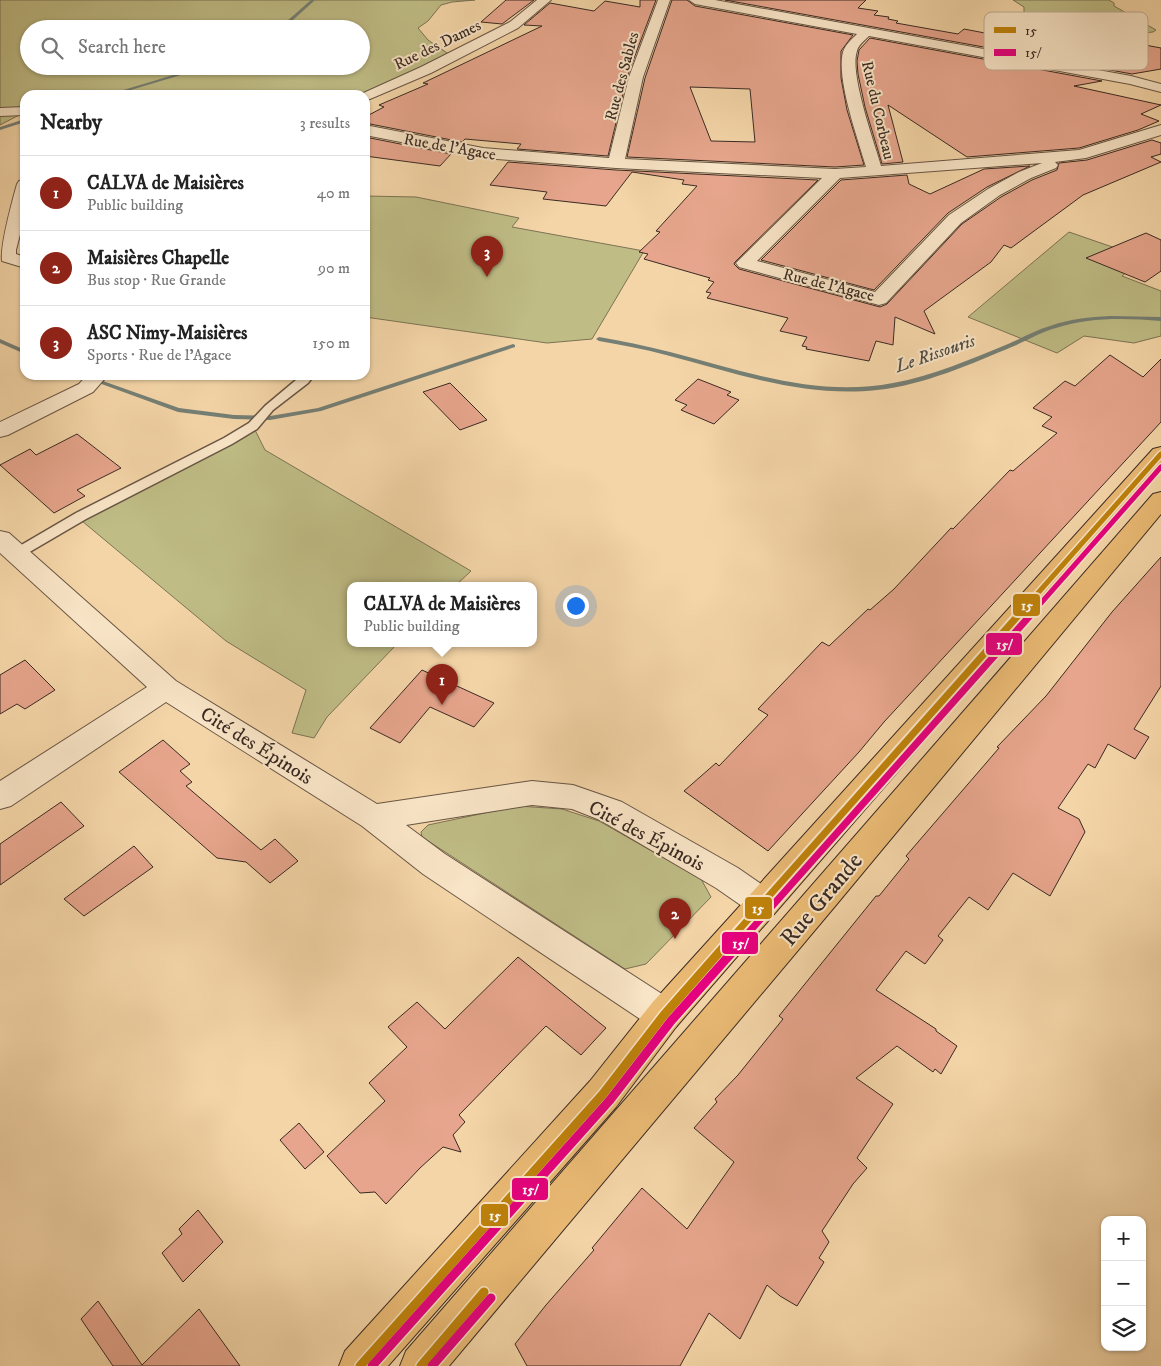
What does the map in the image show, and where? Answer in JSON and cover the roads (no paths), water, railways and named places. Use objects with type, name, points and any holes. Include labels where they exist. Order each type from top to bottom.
[{"type":"main road","name":"Rue Grande","points":[[360,1366],[603,1094],[664,1015],[1161,454]]},
{"type":"main road","name":"Rue Grande","points":[[421,1366],[1161,499]]},
{"type":"street","name":"Rue des Dames","points":[[370,94],[426,70],[514,26],[545,0]]},
{"type":"street","name":"Rue des Sables","points":[[616,163],[635,80],[664,0]]},
{"type":"street","points":[[695,0],[984,53]]},
{"type":"street","name":"Rue du Corbeau","points":[[866,32],[850,50],[848,63],[856,106],[875,172]]},
{"type":"street","points":[[1076,70],[1131,80],[1161,88]]},
{"type":"street","points":[[0,112],[20,111]]},
{"type":"street","name":"Rue de l'Agace","points":[[370,131],[483,153],[616,163],[835,174],[1080,155]]},
{"type":"street","name":"Rue de l'Agace","points":[[835,174],[745,263],[879,299],[955,219],[1025,175],[1080,155],[1160,131]]},
{"type":"street","points":[[20,202],[7,250],[8,257],[20,261]]},
{"type":"street","points":[[0,430],[92,381]]},
{"type":"street","name":"Cité des Épinois","points":[[8,547],[166,688],[281,762],[373,817],[434,864],[664,1015]]},
{"type":"street","points":[[0,797],[166,688]]},
{"type":"street","name":"Cité des Épinois","points":[[373,817],[532,793],[573,797],[611,811],[727,878],[763,903]]},
{"type":"lane","points":[[8,547],[81,516],[228,441],[253,426],[269,408],[305,380]]},
{"type":"waterway","points":[[290,20],[313,0]]},
{"type":"waterway","points":[[126,90],[178,75]]},
{"type":"waterway","points":[[0,129],[20,122]]},
{"type":"waterway","name":"Le Rissouris","points":[[599,339],[634,345],[771,381],[841,390],[877,388],[912,381],[961,364],[1059,325],[1084,320],[1110,318],[1161,319]]},
{"type":"waterway","points":[[0,341],[20,350]]},
{"type":"waterway","points":[[94,380],[178,410],[234,417],[270,418],[319,410],[513,346]]},
{"type":"place","name":"ASC Nimy-Maisières","points":[[487,277]]},
{"type":"place","name":"CALVA de Maisières","points":[[442,705]]},
{"type":"place","name":"Maisières Chapelle","points":[[675,939]]}]
